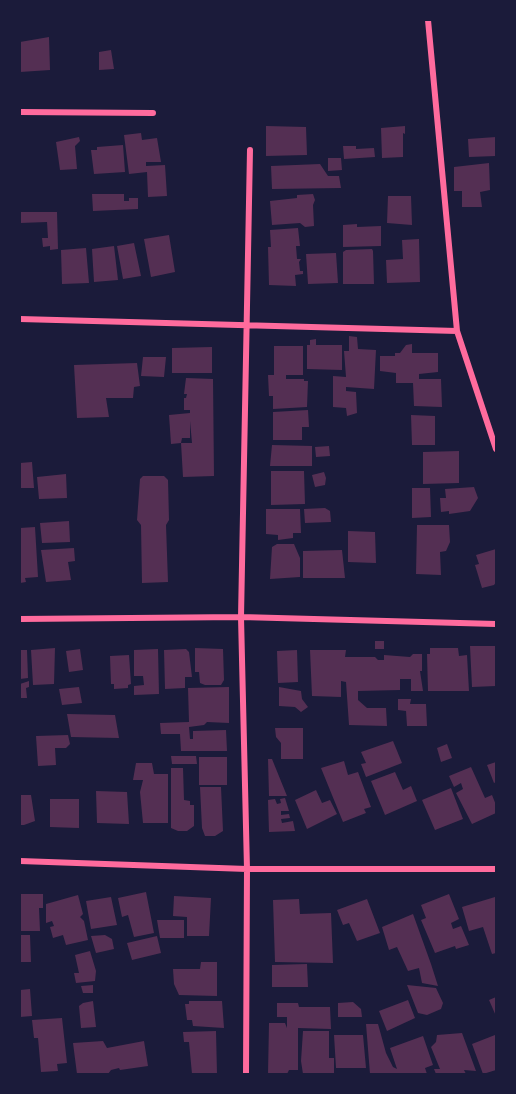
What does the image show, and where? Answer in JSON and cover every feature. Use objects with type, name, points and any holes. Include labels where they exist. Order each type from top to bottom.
[{"type":"street","points":[[428,20],[457,331],[496,449]]},
{"type":"street","points":[[20,112],[153,113]]},
{"type":"street","points":[[246,1074],[246,869],[241,617],[250,150]]},
{"type":"street","points":[[20,319],[457,331]]},
{"type":"street","points":[[20,619],[241,617],[496,624]]},
{"type":"street","points":[[20,861],[246,869],[496,869]]},
{"type":"building","points":[[49,37],[50,70],[20,72],[20,42]]},
{"type":"building","points":[[111,50],[114,69],[99,70],[99,52]]},
{"type":"building","points":[[266,126],[306,127],[307,155],[266,156]]},
{"type":"building","points":[[405,126],[403,157],[382,158],[381,128]]},
{"type":"building","points":[[141,133],[142,140],[157,138],[161,162],[146,162],[146,166],[165,165],[167,196],[148,197],[147,172],[129,174],[124,135]]},
{"type":"building","points":[[79,137],[80,141],[75,146],[77,169],[60,170],[56,142]]},
{"type":"building","points":[[496,137],[496,156],[469,157],[468,139]]},
{"type":"building","points":[[123,145],[125,172],[94,174],[91,150],[97,150],[97,147]]},
{"type":"building","points":[[343,146],[356,146],[356,149],[374,148],[375,157],[344,159]]},
{"type":"building","points":[[328,158],[341,158],[342,170],[328,171]]},
{"type":"building","points":[[489,163],[490,190],[480,192],[482,207],[462,207],[462,191],[454,191],[454,167]]},
{"type":"building","points":[[320,164],[328,176],[339,176],[341,188],[272,189],[271,166]]},
{"type":"building","points":[[92,194],[124,194],[124,201],[129,201],[129,198],[138,198],[138,209],[93,211]]},
{"type":"building","points":[[313,194],[315,200],[313,205],[314,226],[305,227],[300,223],[272,225],[270,201]]},
{"type":"building","points":[[388,196],[411,196],[412,225],[387,223]]},
{"type":"building","points":[[20,212],[57,212],[58,249],[50,250],[50,246],[43,247],[42,238],[48,238],[47,222],[20,223]]},
{"type":"building","points":[[357,224],[357,227],[381,226],[381,246],[343,247],[343,225]]},
{"type":"building","points":[[298,228],[300,246],[296,246],[297,259],[301,259],[300,271],[303,271],[303,274],[295,275],[296,286],[269,285],[270,230]]},
{"type":"building","points":[[169,235],[175,272],[151,277],[144,239]]},
{"type":"building","points":[[419,239],[420,282],[387,283],[386,260],[403,259],[402,240]]},
{"type":"building","points":[[134,243],[141,276],[123,279],[117,246]]},
{"type":"building","points":[[114,246],[118,280],[94,282],[92,249]]},
{"type":"building","points":[[86,248],[89,283],[62,284],[61,250]]},
{"type":"building","points":[[372,249],[374,284],[343,284],[343,252]]},
{"type":"building","points":[[336,253],[338,283],[308,284],[306,254]]},
{"type":"building","points":[[349,336],[357,337],[358,349],[376,350],[374,389],[346,387],[346,391],[356,392],[357,413],[347,416],[346,408],[333,407],[333,376],[346,377],[344,351],[349,351]]},
{"type":"building","points":[[316,339],[316,345],[342,345],[342,370],[307,369],[307,345],[310,345],[310,340]]},
{"type":"building","points":[[412,344],[412,353],[438,353],[438,372],[419,374],[419,379],[441,379],[442,407],[414,406],[413,383],[396,383],[396,373],[380,371],[380,356],[395,356],[395,353],[400,353],[406,345]]},
{"type":"building","points":[[274,346],[303,346],[303,375],[286,375],[286,379],[308,381],[307,407],[273,409],[273,396],[269,396],[268,375],[274,375]]},
{"type":"building","points":[[212,347],[212,373],[172,373],[172,348]]},
{"type":"building","points":[[143,357],[166,357],[164,377],[141,376]]},
{"type":"building","points":[[137,363],[140,386],[134,387],[133,398],[106,398],[109,417],[77,418],[74,365]]},
{"type":"building","points":[[186,378],[213,379],[214,476],[183,477],[181,443],[171,444],[169,415],[190,413],[190,410],[184,410],[184,398],[187,394],[184,394]],"holes":[[[190,421],[192,443],[181,443],[182,438],[190,438]]]},
{"type":"building","points":[[308,410],[309,427],[302,427],[302,440],[273,440],[273,412]]},
{"type":"building","points":[[411,415],[435,416],[435,445],[412,445]]},
{"type":"building","points":[[272,445],[312,446],[312,466],[270,466]]},
{"type":"building","points":[[329,446],[330,456],[316,457],[315,447]]},
{"type":"building","points":[[459,451],[459,483],[423,484],[423,452]]},
{"type":"building","points":[[32,462],[34,488],[20,488],[20,463]]},
{"type":"building","points":[[271,471],[304,471],[305,504],[271,505]]},
{"type":"building","points":[[324,472],[325,485],[315,487],[312,475]]},
{"type":"building","points":[[66,474],[67,498],[39,499],[37,477]]},
{"type":"building","points":[[143,476],[164,476],[168,480],[169,520],[166,525],[168,582],[142,583],[141,525],[137,520],[140,479]]},
{"type":"building","points":[[474,487],[478,498],[470,511],[449,514],[449,511],[441,512],[440,498],[446,498],[445,489]]},
{"type":"building","points":[[412,488],[430,488],[431,517],[412,518]]},
{"type":"building","points":[[325,508],[330,511],[331,522],[305,523],[304,509]]},
{"type":"building","points":[[266,509],[300,509],[301,533],[293,533],[293,538],[278,540],[278,535],[266,534]]},
{"type":"building","points":[[69,521],[70,542],[42,543],[40,523]]},
{"type":"building","points":[[417,525],[449,525],[450,542],[446,551],[440,552],[441,575],[416,574]]},
{"type":"building","points":[[35,527],[38,577],[25,578],[26,582],[20,583],[20,528]]},
{"type":"building","points":[[348,531],[375,532],[376,563],[348,562]]},
{"type":"building","points":[[277,544],[294,544],[300,558],[300,577],[270,579],[272,547]]},
{"type":"building","points":[[74,548],[75,561],[68,562],[71,580],[46,582],[41,550]]},
{"type":"building","points":[[496,549],[496,582],[494,585],[482,588],[475,565],[479,564],[476,555]]},
{"type":"building","points":[[342,550],[345,578],[303,578],[303,551]]},
{"type":"building","points":[[375,641],[384,641],[384,649],[375,649]]},
{"type":"building","points":[[470,646],[496,646],[496,686],[472,687]]},
{"type":"building","points":[[55,648],[54,684],[33,685],[31,650]]},
{"type":"building","points":[[195,648],[223,649],[224,680],[221,685],[200,683],[199,672],[195,672]]},
{"type":"building","points":[[430,648],[458,648],[459,656],[467,655],[469,691],[428,691],[427,654],[430,654]]},
{"type":"building","points":[[80,649],[83,670],[69,672],[66,651]]},
{"type":"building","points":[[158,649],[159,694],[134,695],[134,686],[144,685],[143,676],[134,676],[134,650]]},
{"type":"building","points":[[186,649],[189,652],[192,677],[185,677],[185,688],[165,689],[164,650]]},
{"type":"building","points":[[20,650],[27,650],[28,678],[20,679]]},
{"type":"building","points":[[297,650],[298,682],[278,683],[277,651]]},
{"type":"building","points":[[310,650],[346,650],[345,657],[375,657],[378,660],[384,660],[384,655],[410,657],[413,654],[422,654],[422,671],[420,671],[423,691],[411,691],[411,679],[400,679],[400,690],[358,691],[358,700],[367,708],[386,708],[387,726],[349,725],[346,682],[341,681],[341,697],[312,696]]},
{"type":"building","points":[[129,655],[131,684],[128,688],[114,689],[114,684],[111,684],[110,656]]},
{"type":"building","points":[[29,681],[29,687],[26,688],[27,698],[20,698],[20,684]]},
{"type":"building","points":[[79,687],[82,703],[62,705],[59,689]]},
{"type":"building","points":[[229,687],[229,723],[207,722],[204,725],[189,727],[190,739],[193,739],[193,731],[226,730],[227,751],[181,751],[180,734],[161,734],[160,723],[189,722],[188,688]]},
{"type":"building","points":[[279,687],[301,691],[302,699],[308,707],[301,712],[295,707],[279,706]]},
{"type":"building","points":[[398,699],[411,699],[410,704],[426,704],[427,726],[407,726],[406,711],[398,710]]},
{"type":"building","points":[[67,714],[115,715],[119,738],[71,737]]},
{"type":"building","points":[[275,728],[303,728],[303,759],[281,759],[281,743],[276,737]]},
{"type":"building","points":[[68,735],[70,744],[66,748],[55,748],[56,765],[38,766],[36,736]]},
{"type":"building","points":[[393,741],[402,763],[366,777],[361,764],[366,763],[361,752]]},
{"type":"building","points":[[447,744],[452,758],[441,762],[437,748]]},
{"type":"building","points":[[171,756],[196,756],[197,764],[172,764]]},
{"type":"building","points":[[199,757],[227,757],[227,785],[199,785]]},
{"type":"building","points":[[268,759],[272,759],[287,796],[269,796]]},
{"type":"building","points":[[344,761],[348,775],[358,772],[371,807],[364,809],[366,813],[343,822],[321,768]]},
{"type":"building","points":[[496,762],[496,782],[494,783],[487,765]]},
{"type":"building","points":[[136,763],[152,763],[154,774],[168,774],[168,823],[143,823],[140,792],[143,780],[133,780]]},
{"type":"building","points":[[471,767],[485,798],[492,795],[496,805],[496,813],[472,824],[456,793],[463,789],[461,783],[454,787],[449,776]]},
{"type":"building","points":[[171,768],[183,768],[184,800],[194,805],[194,826],[187,831],[171,828]]},
{"type":"building","points":[[395,772],[403,790],[411,786],[417,801],[385,815],[371,781]]},
{"type":"building","points":[[200,787],[221,787],[223,831],[215,836],[205,836],[202,828]]},
{"type":"building","points":[[451,788],[463,819],[435,830],[422,800]]},
{"type":"building","points":[[316,790],[322,803],[330,800],[337,814],[307,829],[295,800]]},
{"type":"building","points":[[96,791],[127,792],[129,824],[97,823]]},
{"type":"building","points":[[20,795],[31,795],[35,821],[24,825],[20,825]]},
{"type":"building","points":[[285,798],[289,811],[281,811],[281,815],[289,814],[290,818],[281,819],[282,823],[293,821],[295,831],[269,832],[268,800],[275,799],[277,804],[281,803],[280,799]]},
{"type":"building","points":[[50,799],[79,799],[79,828],[50,827]]},
{"type":"building","points":[[146,892],[154,933],[134,937],[128,915],[122,917],[118,898]]},
{"type":"building","points":[[21,894],[43,894],[43,908],[39,908],[40,931],[21,931]]},
{"type":"building","points":[[449,894],[459,919],[451,923],[453,929],[461,926],[469,945],[456,949],[455,946],[435,953],[421,920],[426,918],[421,905]]},
{"type":"building","points":[[78,895],[83,914],[80,917],[84,921],[88,940],[66,945],[63,935],[53,938],[50,927],[54,926],[52,921],[46,923],[46,904]]},
{"type":"building","points":[[174,896],[211,898],[209,936],[187,936],[187,917],[173,916]]},
{"type":"building","points":[[111,897],[117,925],[91,929],[86,901]]},
{"type":"building","points":[[495,897],[496,953],[492,954],[483,927],[469,931],[462,907]]},
{"type":"building","points":[[299,899],[300,914],[331,913],[333,963],[275,962],[273,900]]},
{"type":"building","points":[[367,899],[380,933],[357,941],[349,923],[343,925],[337,910]]},
{"type":"building","points":[[413,914],[438,986],[422,983],[419,968],[408,971],[397,947],[389,950],[382,927]]},
{"type":"building","points":[[157,920],[184,920],[184,938],[160,938]]},
{"type":"building","points":[[20,935],[30,935],[31,962],[21,962]]},
{"type":"building","points":[[105,935],[112,939],[114,949],[96,953],[91,936]]},
{"type":"building","points":[[157,936],[161,953],[132,960],[127,943]]},
{"type":"building","points":[[90,951],[96,971],[95,981],[76,983],[74,973],[79,973],[75,955]]},
{"type":"building","points":[[201,962],[217,962],[217,996],[179,995],[174,984],[173,969],[200,969]]},
{"type":"building","points":[[307,964],[308,987],[272,987],[272,965]]},
{"type":"building","points":[[93,985],[93,993],[83,993],[81,986]]},
{"type":"building","points":[[407,985],[436,988],[443,1003],[441,1009],[427,1015],[418,1013]]},
{"type":"building","points":[[30,989],[32,1016],[20,1017],[20,990]]},
{"type":"building","points":[[496,997],[496,1016],[489,1000]]},
{"type":"building","points":[[408,1000],[415,1018],[387,1031],[379,1011]]},
{"type":"building","points":[[93,1001],[96,1027],[81,1028],[79,1006]]},
{"type":"building","points":[[189,1001],[222,1001],[224,1028],[193,1026],[192,1020],[187,1020],[185,1004],[189,1004]]},
{"type":"building","points":[[353,1002],[361,1009],[362,1017],[338,1017],[338,1003]]},
{"type":"building","points":[[277,1003],[298,1003],[299,1007],[330,1007],[331,1029],[298,1028],[298,1070],[289,1070],[287,1074],[268,1074],[269,1023],[285,1023],[287,1028],[287,1017],[277,1017]]},
{"type":"building","points":[[62,1018],[67,1063],[57,1064],[58,1071],[41,1072],[38,1038],[34,1038],[32,1020]]},
{"type":"building","points":[[366,1024],[378,1024],[386,1053],[393,1067],[397,1069],[390,1048],[423,1036],[433,1065],[425,1068],[427,1074],[370,1074]]},
{"type":"building","points":[[216,1031],[217,1074],[192,1074],[189,1042],[184,1042],[183,1032]]},
{"type":"building","points":[[303,1031],[329,1031],[329,1058],[334,1058],[334,1074],[303,1074],[301,1061]]},
{"type":"building","points":[[462,1033],[476,1071],[464,1070],[466,1074],[436,1074],[434,1069],[440,1069],[431,1047],[436,1042],[437,1035]]},
{"type":"building","points":[[334,1035],[363,1035],[366,1068],[336,1068]]},
{"type":"building","points":[[495,1035],[496,1070],[483,1074],[472,1044]]},
{"type":"building","points":[[103,1041],[107,1048],[144,1041],[148,1066],[120,1070],[119,1068],[111,1070],[108,1074],[77,1074],[73,1043]]}]
